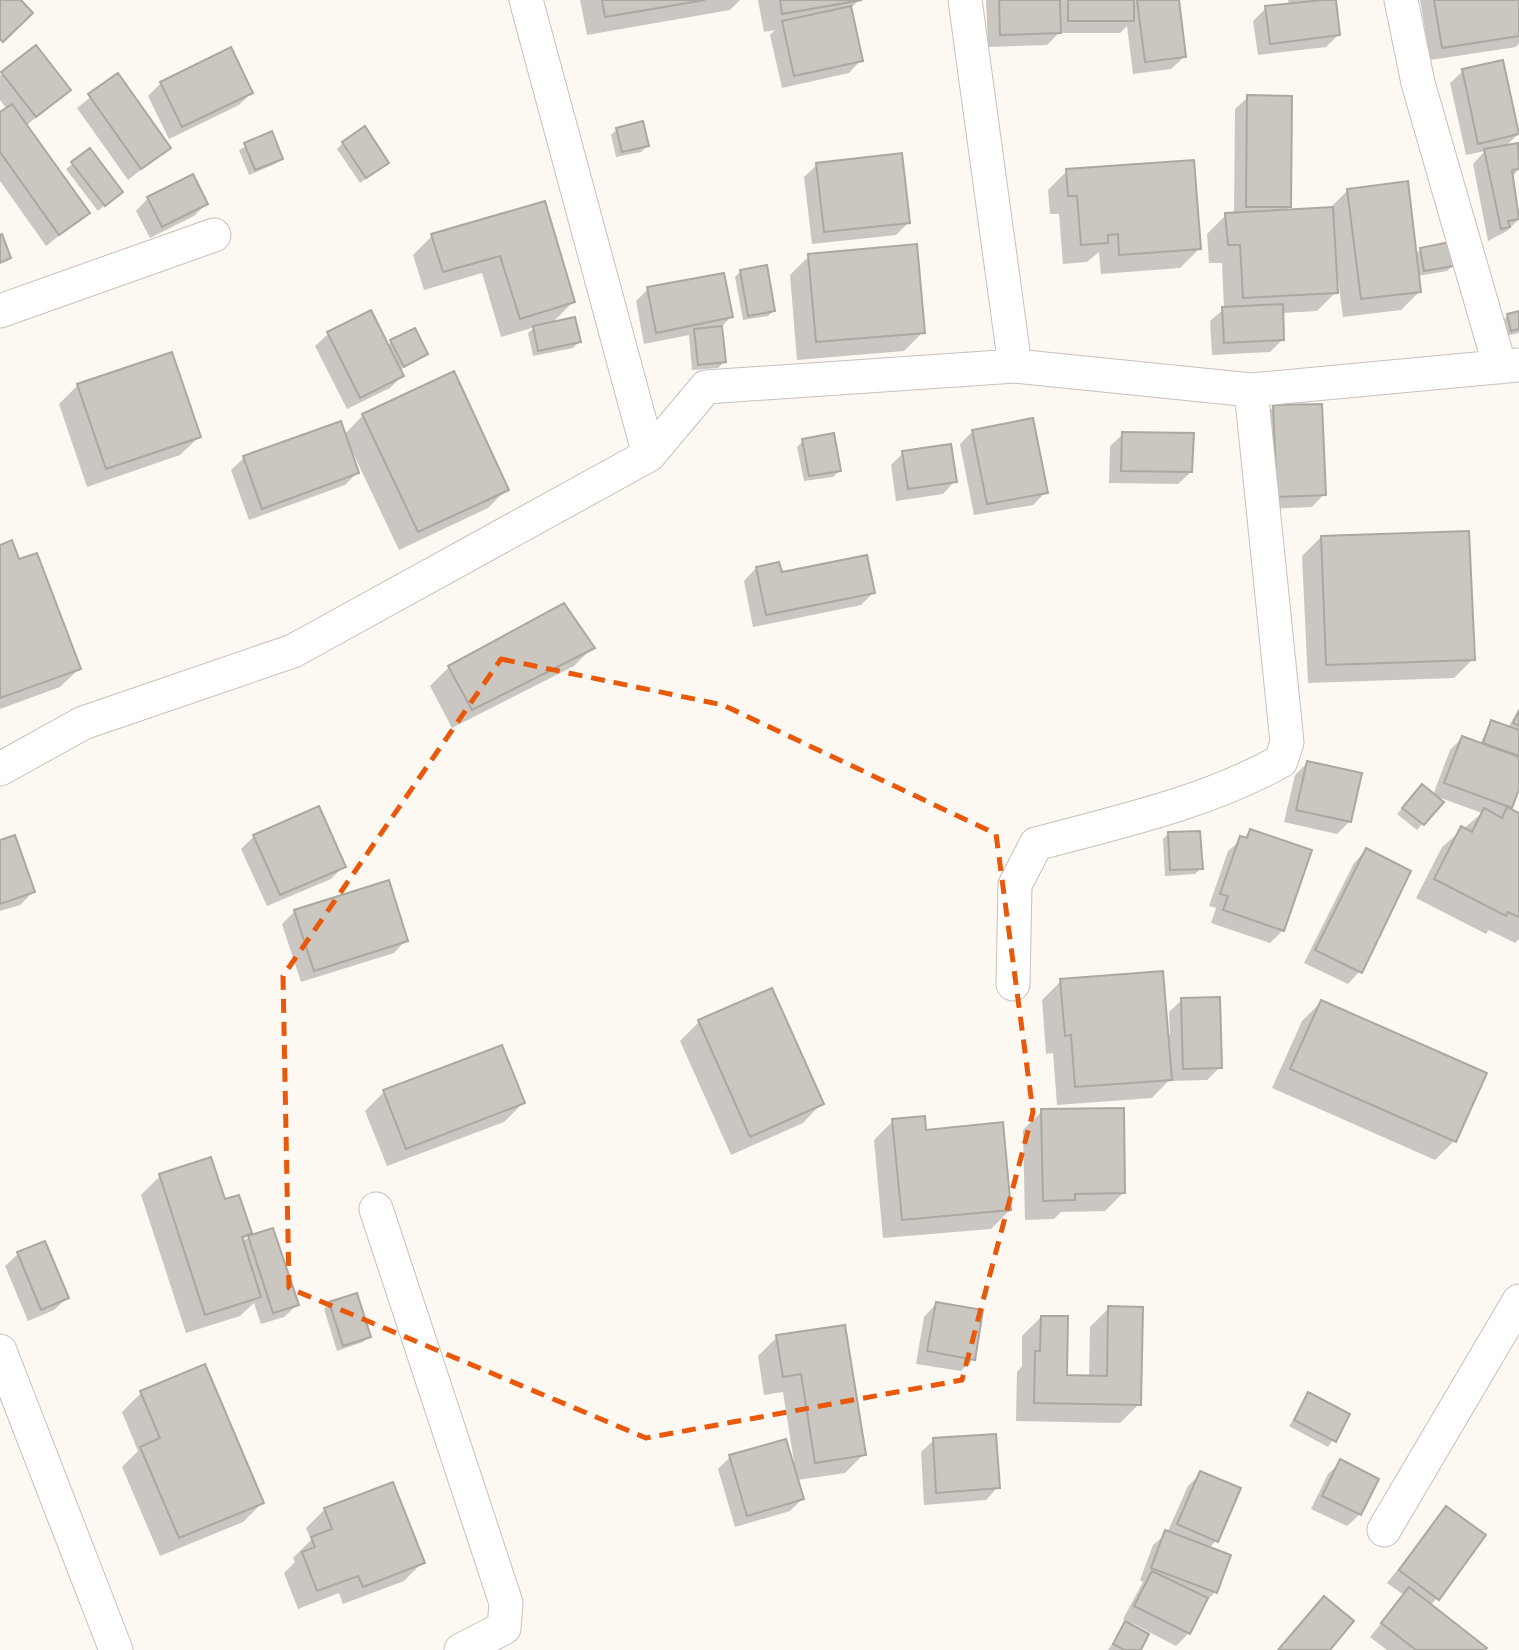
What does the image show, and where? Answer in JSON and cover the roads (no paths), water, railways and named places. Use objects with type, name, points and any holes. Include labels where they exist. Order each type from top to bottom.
[{"type":"street","points":[[526,0],[649,455]]},
{"type":"street","points":[[965,0],[1015,366]]},
{"type":"street","points":[[0,769],[83,723],[293,651],[649,455],[706,387],[1015,366],[1251,390],[1510,366],[1418,83],[1401,0]]},
{"type":"street","points":[[0,311],[214,235]]},
{"type":"street","points":[[1013,984],[1014,885],[1036,844],[1146,815],[1257,774],[1281,761],[1287,742],[1251,390]]},
{"type":"street","points":[[376,1209],[506,1603],[504,1628],[461,1650]]},
{"type":"street","points":[[1384,1530],[1519,1301]]},
{"type":"street","points":[[0,1351],[116,1650]]}]
